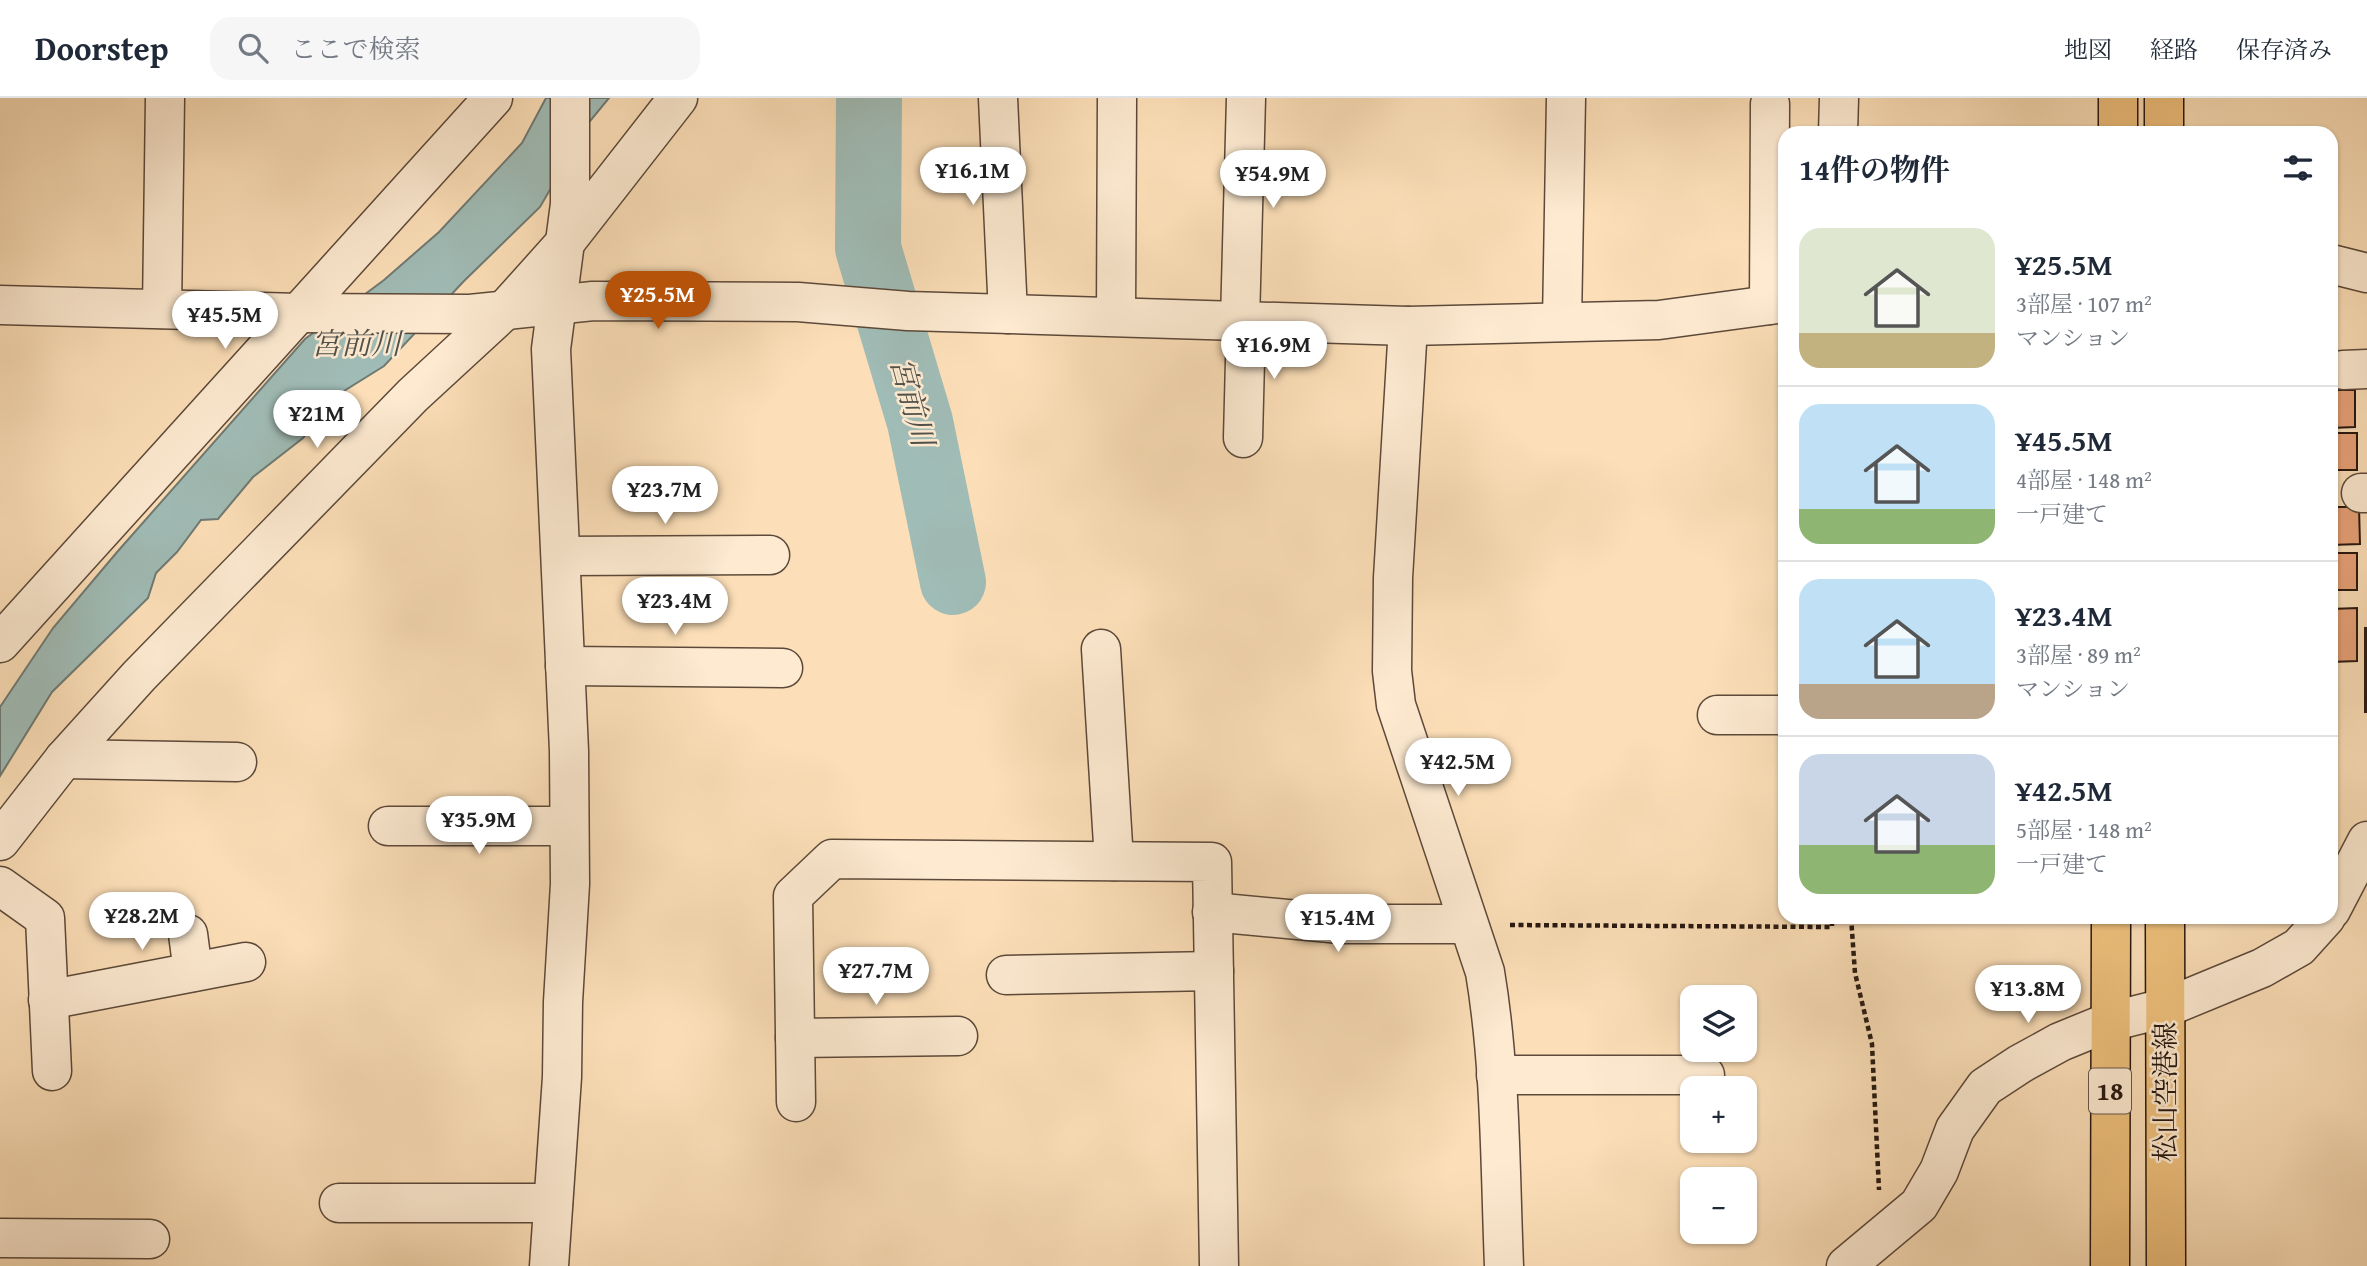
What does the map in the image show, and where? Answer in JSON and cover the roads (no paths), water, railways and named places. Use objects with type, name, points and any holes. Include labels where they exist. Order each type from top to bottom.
[{"type":"main road","points":[[2118,98],[2118,126]]},
{"type":"main road","points":[[2164,98],[2164,126]]},
{"type":"main road","name":"松山空港線","points":[[2110,924],[2110,1266]]},
{"type":"main road","name":"松山空港線","points":[[2165,924],[2166,1266]]},
{"type":"street","points":[[162,309],[165,98]]},
{"type":"street","points":[[0,643],[315,313],[493,98]]},
{"type":"street","points":[[549,1266],[562,1077],[563,1002],[570,884],[561,556],[551,362],[570,204],[570,98]]},
{"type":"street","points":[[0,841],[64,759],[139,676],[413,394],[486,313],[564,244],[678,98]]},
{"type":"street","points":[[998,98],[1008,314]]},
{"type":"street","points":[[1116,316],[1117,98]]},
{"type":"street","points":[[1243,438],[1246,98]]},
{"type":"street","points":[[1562,322],[1566,98]]},
{"type":"street","points":[[1838,126],[1839,98]]},
{"type":"street","points":[[0,305],[315,313],[486,313],[593,301],[798,302],[908,311],[1408,326],[1659,320],[1777,304],[1770,104]]},
{"type":"street","points":[[2338,266],[2367,273]]},
{"type":"street","points":[[1408,326],[1393,578],[1392,671],[1396,705],[1485,972],[1496,1075],[1504,1266]]},
{"type":"street","points":[[561,556],[770,555]]},
{"type":"street","points":[[1101,649],[1114,861]]},
{"type":"street","points":[[565,666],[783,668]]},
{"type":"street","points":[[1717,715],[1778,715]]},
{"type":"street","points":[[64,759],[237,762]]},
{"type":"street","points":[[388,826],[569,826]]},
{"type":"street","points":[[2340,909],[2367,841]]},
{"type":"street","points":[[796,1102],[793,896],[832,859],[1212,862],[1219,1266]]},
{"type":"street","points":[[0,886],[45,918],[51,1071]]},
{"type":"street","points":[[1212,912],[1341,924],[1468,925]]},
{"type":"street","points":[[1846,1266],[1886,1249],[1940,1171],[1955,1129],[1985,1087],[2020,1063],[2060,1042],[2109,1022],[2165,1008],[2262,968],[2299,947],[2324,924]]},
{"type":"street","points":[[188,934],[193,972]]},
{"type":"street","points":[[48,1000],[246,962]]},
{"type":"street","points":[[1006,975],[1214,971]]},
{"type":"street","points":[[795,1038],[958,1036]]},
{"type":"street","points":[[1496,1075],[1705,1075]]},
{"type":"street","points":[[339,1203],[553,1203]]},
{"type":"street","points":[[0,1238],[150,1239]]},
{"type":"water","name":"宮前川","points":[[546,98],[609,98],[590,121],[540,207],[464,281],[384,366],[336,396],[303,438],[253,477],[218,519],[201,520],[177,552],[156,573],[148,598],[52,692],[0,776],[0,707],[53,628],[305,339],[384,280],[439,232],[522,143]]},
{"type":"waterway","name":"宮前川","points":[[869,98],[868,248],[920,422],[953,582]]}]
